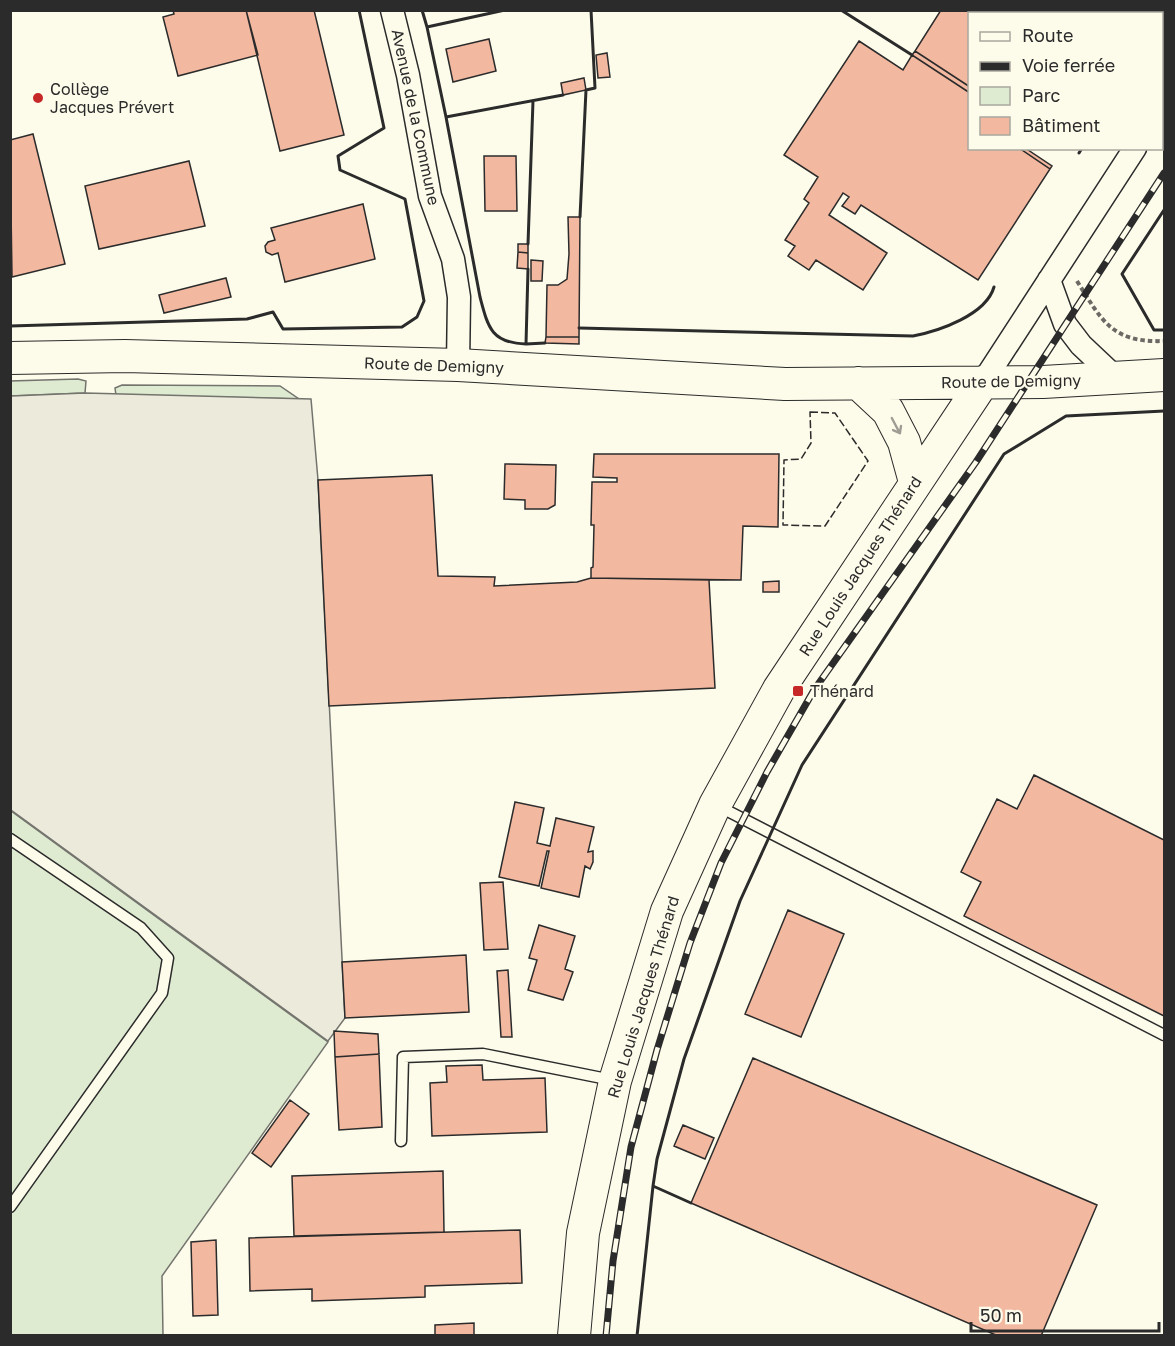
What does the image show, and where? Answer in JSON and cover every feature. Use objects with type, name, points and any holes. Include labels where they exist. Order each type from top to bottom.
[{"type":"main road","name":"Route de Demigny","points":[[10,358],[125,356],[458,365],[785,384],[1043,382],[1164,375]]},
{"type":"main road","name":"Rue Louis Jacques Thénard","points":[[573,1335],[583,1233],[615,1081],[667,911],[715,805],[779,688],[982,382]]},
{"type":"main road","points":[[858,383],[888,411],[904,442],[915,482]]},
{"type":"street","name":"Avenue de la Commune","points":[[392,10],[408,75],[430,196],[453,259],[459,297],[458,365]]},
{"type":"street","points":[[982,382],[1134,150]]},
{"type":"street","points":[[1055,272],[1065,324],[1081,345],[1116,378]]},
{"type":"lane","points":[[715,805],[1164,1035]]},
{"type":"lane","points":[[10,839],[141,928],[168,958],[162,993],[10,1207]]},
{"type":"lane","points":[[402,1141],[403,1057],[483,1054],[615,1081]]},
{"type":"path","points":[[1055,272],[1077,281],[1101,318],[1116,332],[1129,338],[1164,340]]},
{"type":"green space","points":[[78,379],[86,381],[85,393],[11,396],[10,381]]},
{"type":"green space","points":[[122,385],[280,386],[299,399],[116,395],[115,388]]},
{"type":"green space","points":[[11,811],[328,1042],[162,1276],[163,1335],[11,1335]]},
{"type":"shaded area","points":[[85,393],[311,399],[318,480],[345,1018],[328,1041],[11,810],[11,396]]},
{"type":"building","points":[[173,10],[246,10],[258,55],[178,76],[163,17],[174,14]]},
{"type":"building","points":[[246,10],[314,10],[344,135],[280,151]]},
{"type":"building","points":[[941,10],[1071,10],[1074,12],[968,12],[968,86],[915,51]]},
{"type":"building","points":[[1102,10],[1147,10],[1146,12],[1101,12]]},
{"type":"building","points":[[489,39],[496,71],[453,82],[446,49]]},
{"type":"building","points":[[859,41],[903,70],[912,55],[968,92],[968,150],[1022,150],[1050,169],[978,280],[861,205],[855,214],[842,206],[849,197],[843,193],[829,215],[887,253],[863,290],[816,260],[809,270],[788,256],[795,246],[785,240],[809,203],[804,199],[818,177],[784,155]]},
{"type":"building","points":[[915,51],[968,86],[968,92],[912,55]]},
{"type":"building","points":[[607,53],[610,77],[598,78],[596,55]]},
{"type":"building","points":[[584,78],[586,90],[563,95],[561,83]]},
{"type":"building","points":[[33,134],[65,264],[12,277],[10,140]]},
{"type":"building","points":[[1022,150],[1028,150],[1052,166],[1050,169]]},
{"type":"building","points":[[484,156],[516,156],[517,211],[485,211]]},
{"type":"building","points":[[189,161],[205,226],[99,249],[85,186]]},
{"type":"building","points":[[363,204],[375,259],[285,282],[278,253],[272,255],[266,252],[265,246],[268,242],[275,240],[271,228]]},
{"type":"building","points":[[568,217],[580,217],[579,337],[546,337],[547,285],[558,285],[567,279]]},
{"type":"building","points":[[518,244],[528,244],[528,253],[518,252]]},
{"type":"building","points":[[518,252],[528,253],[528,269],[517,268]]},
{"type":"building","points":[[531,260],[543,261],[542,281],[531,281]]},
{"type":"building","points":[[226,278],[231,297],[164,313],[159,295]]},
{"type":"building","points":[[546,337],[579,337],[579,344],[545,343]]},
{"type":"building","points":[[594,454],[779,454],[778,527],[743,526],[741,580],[591,578],[594,525],[591,525],[592,482],[617,482],[617,478],[593,477]]},
{"type":"building","points":[[505,464],[556,465],[555,505],[548,509],[525,509],[525,500],[504,499]]},
{"type":"building","points":[[432,475],[438,576],[495,577],[494,586],[577,582],[591,578],[709,580],[715,688],[329,706],[318,480]]},
{"type":"building","points":[[779,581],[779,592],[763,592],[763,582]]},
{"type":"building","points":[[1034,775],[1164,840],[1164,1016],[964,916],[981,882],[961,872],[997,799],[1017,809]]},
{"type":"building","points":[[515,802],[544,808],[537,843],[550,846],[556,818],[594,827],[588,852],[593,851],[593,862],[590,869],[585,866],[579,897],[541,888],[549,851],[547,851],[539,886],[499,877]]},
{"type":"building","points":[[503,882],[508,949],[484,950],[480,883]]},
{"type":"building","points":[[788,910],[844,934],[801,1037],[745,1014]]},
{"type":"building","points":[[539,925],[575,936],[565,969],[573,972],[563,1000],[528,990],[537,960],[529,958]]},
{"type":"building","points":[[466,955],[469,1012],[345,1018],[342,962]]},
{"type":"building","points":[[508,970],[512,1037],[501,1037],[497,971]]},
{"type":"building","points":[[334,1031],[378,1034],[379,1054],[335,1057]]},
{"type":"building","points":[[379,1054],[382,1127],[339,1130],[335,1057]]},
{"type":"building","points":[[753,1058],[1097,1205],[1041,1336],[998,1336],[691,1203]]},
{"type":"building","points":[[482,1065],[483,1080],[545,1078],[547,1132],[432,1136],[430,1083],[447,1082],[446,1066]]},
{"type":"building","points":[[290,1100],[309,1114],[271,1167],[252,1153]]},
{"type":"building","points":[[683,1125],[714,1138],[705,1159],[674,1146]]},
{"type":"building","points":[[443,1171],[444,1232],[294,1236],[292,1176]]},
{"type":"building","points":[[520,1230],[522,1283],[425,1286],[425,1297],[312,1301],[312,1289],[250,1291],[249,1238]]},
{"type":"building","points":[[216,1240],[218,1315],[193,1316],[191,1242]]},
{"type":"building","points":[[474,1323],[474,1336],[435,1336],[435,1325]]},
{"type":"railway","points":[[606,1336],[613,1261],[631,1147],[657,1050],[690,943],[721,863],[767,772],[814,690],[976,462],[1164,173]]},
{"type":"fence","points":[[810,412],[835,413],[868,461],[825,526],[783,525],[784,460],[801,459],[811,443],[810,412]]},
{"type":"wall","points":[[10,326],[247,319],[273,312],[283,329],[402,327],[417,317],[424,301],[405,199],[340,170],[338,156],[384,128],[359,10]]},
{"type":"wall","points":[[422,10],[427,27]]},
{"type":"wall","points":[[446,117],[427,27],[505,10]]},
{"type":"wall","points":[[580,217],[586,90],[595,88],[591,10]]},
{"type":"wall","points":[[841,10],[912,55]]},
{"type":"wall","points":[[528,269],[526,344],[514,343],[498,337],[489,325],[483,308],[446,117],[563,95]]},
{"type":"wall","points":[[528,244],[533,101]]},
{"type":"wall","points":[[1164,210],[1122,274],[1154,330],[1164,330]]},
{"type":"wall","points":[[579,328],[913,336],[948,326],[972,313],[982,306],[994,287]]},
{"type":"wall","points":[[526,344],[545,343]]},
{"type":"wall","points":[[691,1203],[653,1186],[657,1159],[684,1059],[740,901],[802,765],[1004,454],[1066,416],[1164,411]]},
{"type":"wall","points":[[637,1336],[653,1186]]},
{"type":"place","name":"Collège Jacques Prévert","points":[[38,98]]},
{"type":"place","name":"Thénard","points":[[798,691]]}]
